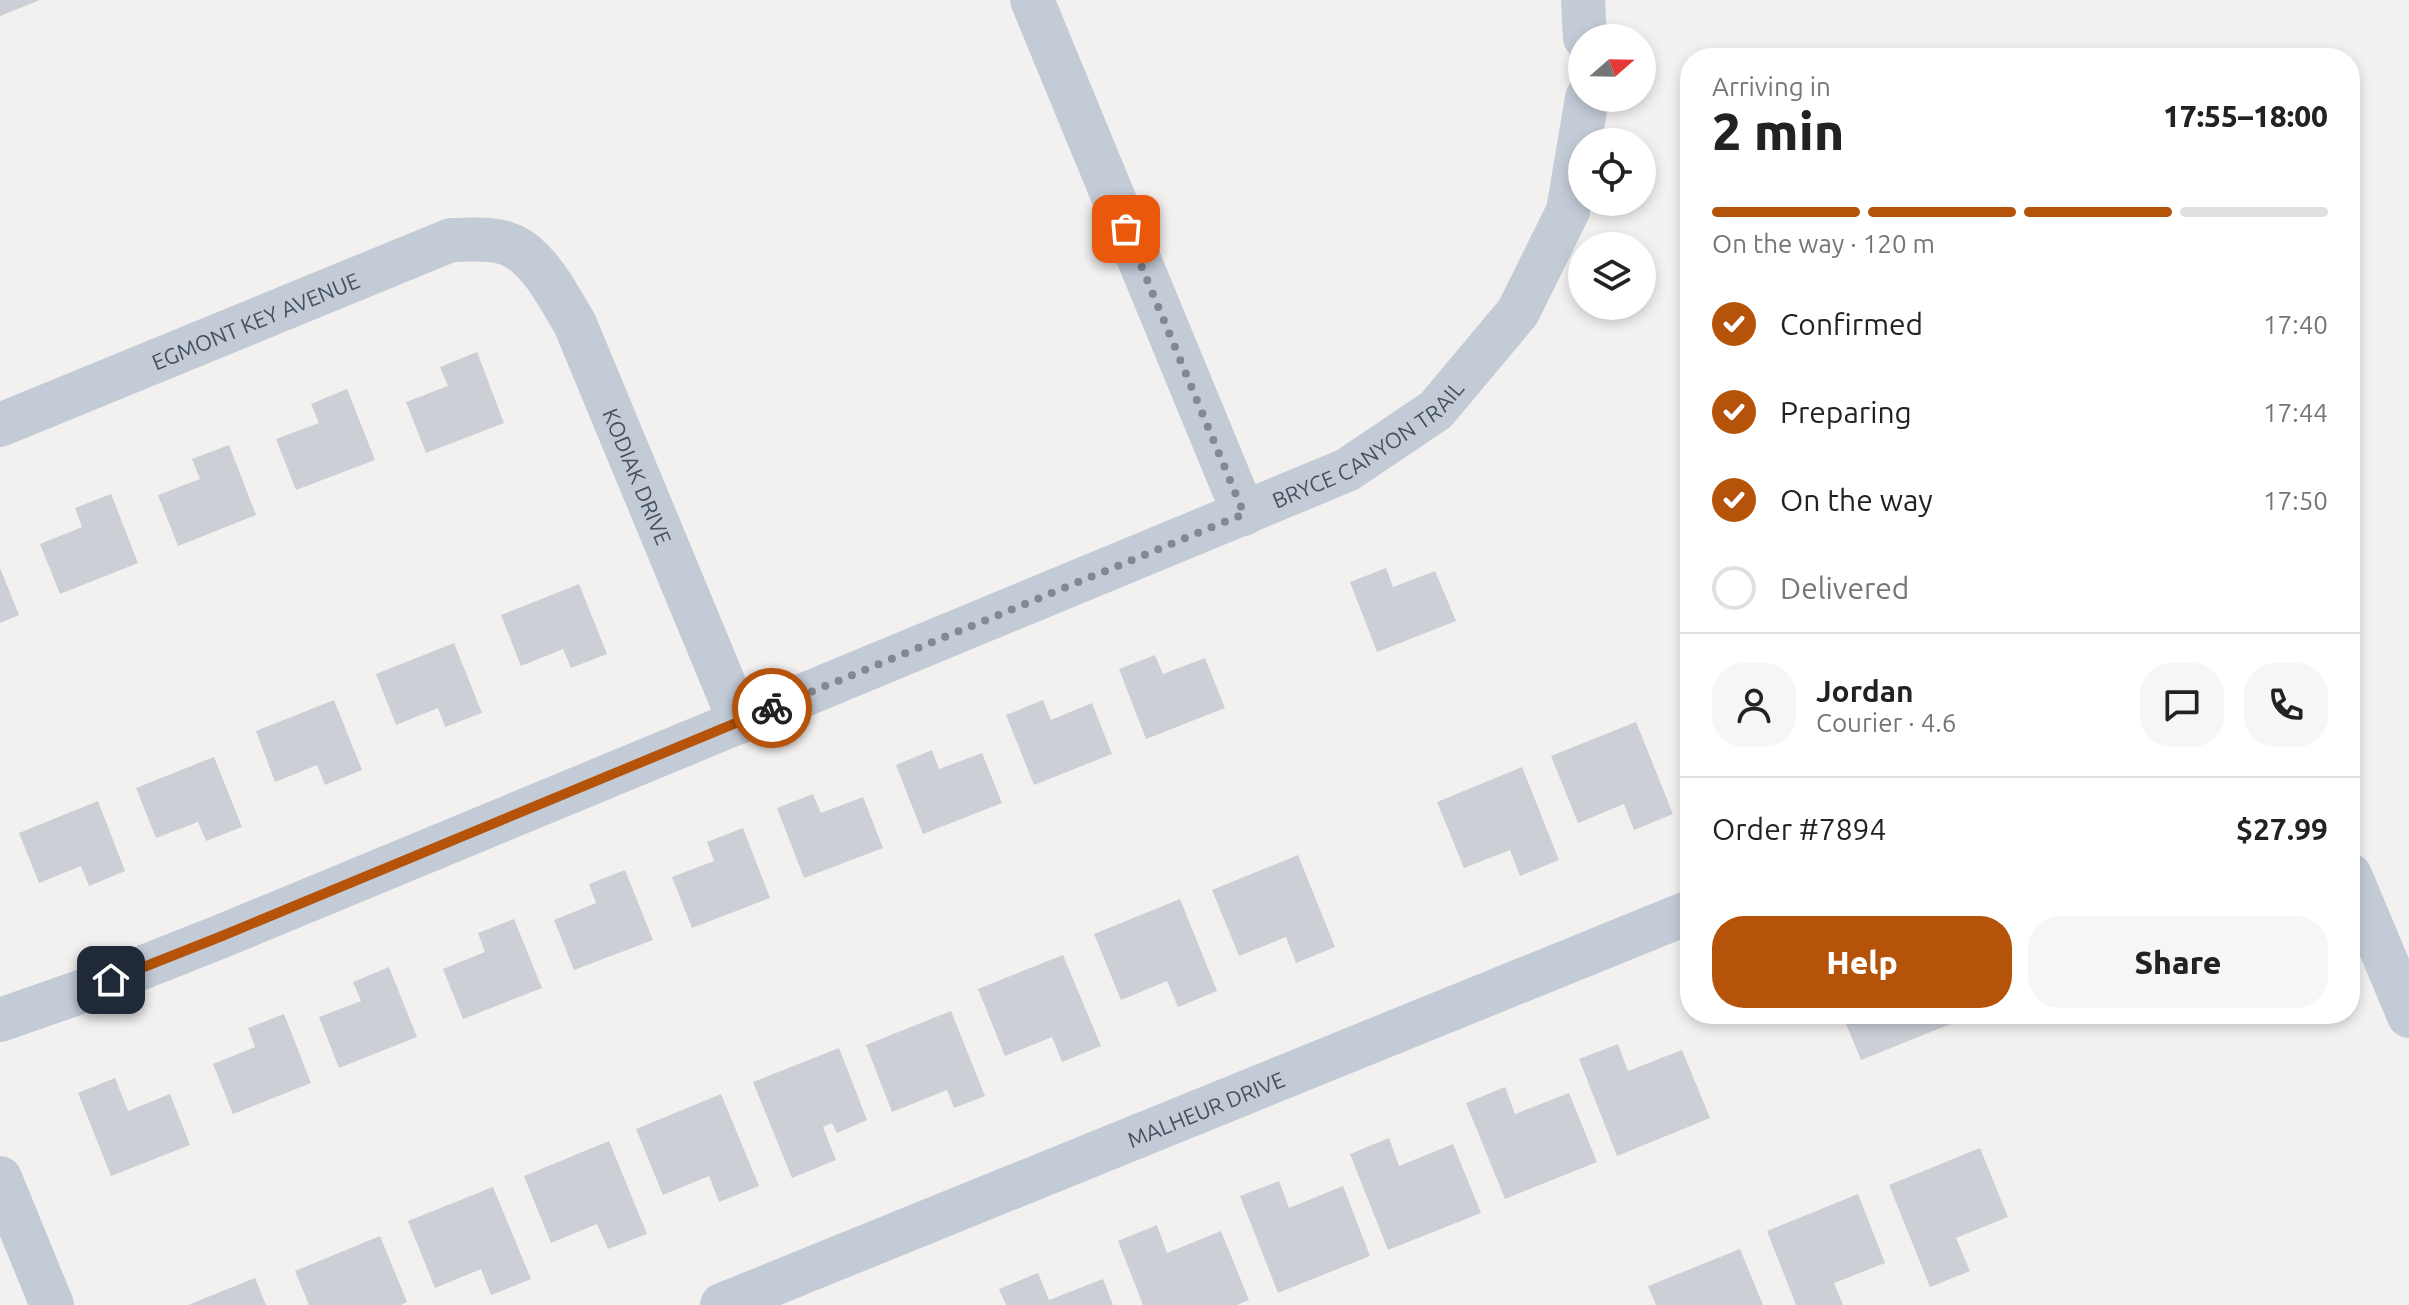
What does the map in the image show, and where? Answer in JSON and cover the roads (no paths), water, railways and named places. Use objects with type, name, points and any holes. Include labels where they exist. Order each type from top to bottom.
[{"type":"street","points":[[1032,0],[1244,514]]},
{"type":"street","points":[[1583,0],[1584,24]]},
{"type":"street","name":"BRYCE CANYON TRAIL","points":[[0,1020],[208,942],[1347,470],[1436,410],[1518,312],[1568,211],[1585,112]]},
{"type":"street","name":"EGMONT KEY AVENUE","points":[[0,425],[451,240],[483,239],[513,246]]},
{"type":"street","name":"KODIAK DRIVE","points":[[513,246],[541,269],[575,324],[740,722]]},
{"type":"street","points":[[2360,899],[2409,1016]]},
{"type":"street","name":"MALHEUR DRIVE","points":[[722,1305],[1680,916]]},
{"type":"street","points":[[0,1178],[52,1305]]}]
